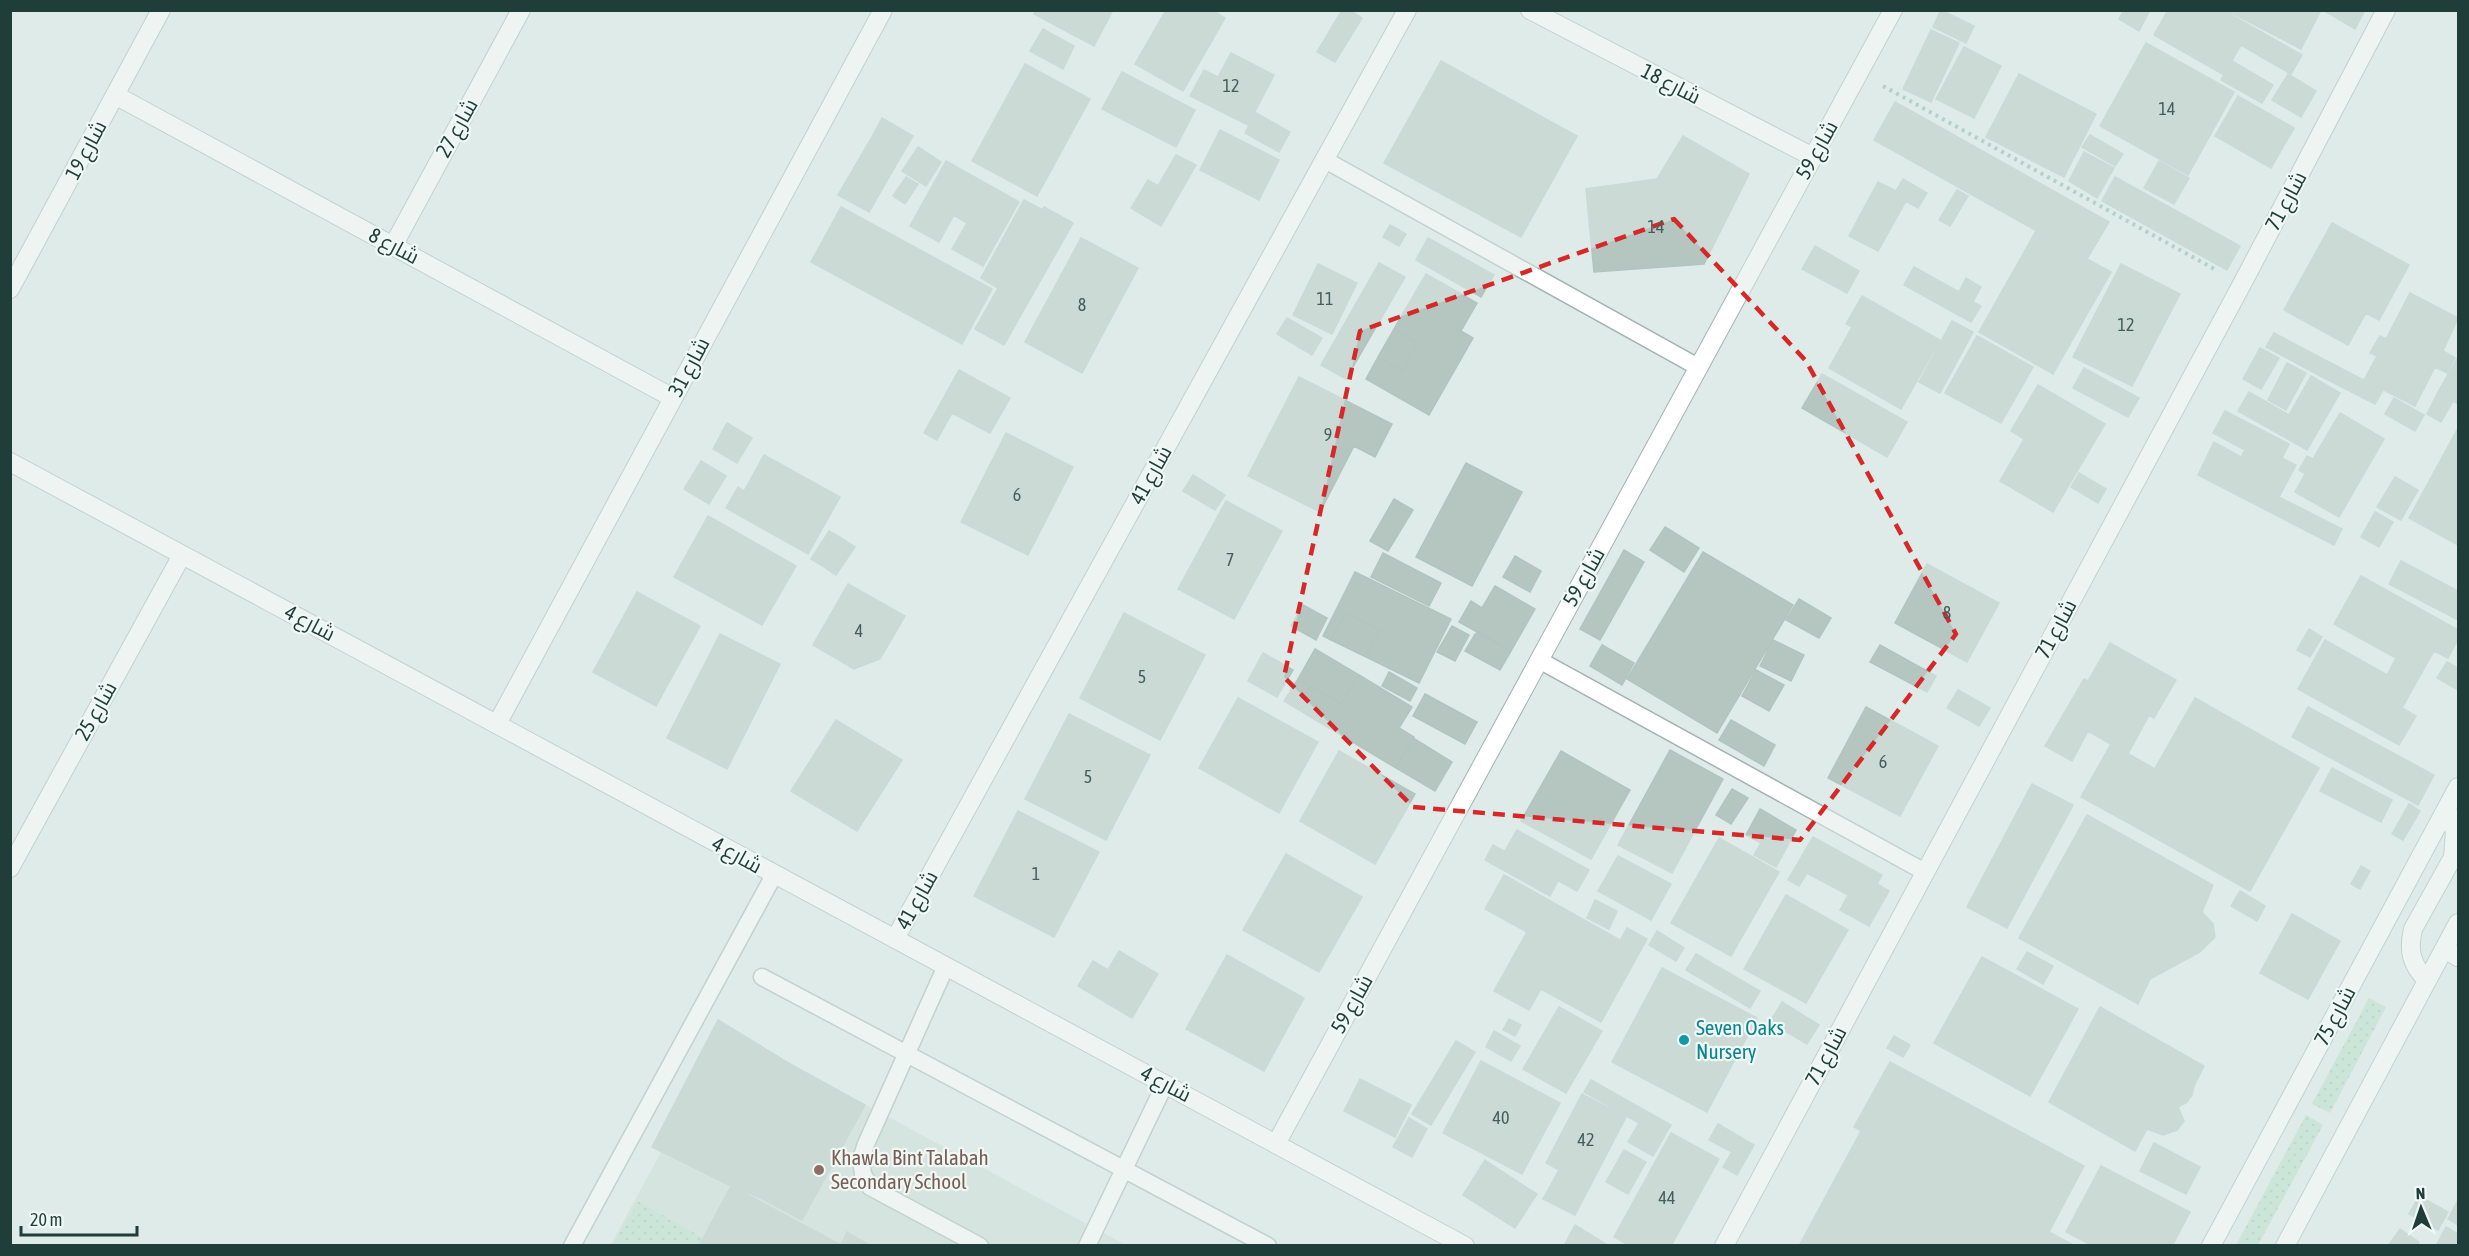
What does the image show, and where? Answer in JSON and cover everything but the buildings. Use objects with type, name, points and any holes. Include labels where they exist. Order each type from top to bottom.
[{"type":"street","name":"شارع 19","points":[[10,289],[161,10]]},
{"type":"street","name":"شارع 27","points":[[393,246],[521,10]]},
{"type":"street","name":"شارع 31","points":[[497,724],[883,10]]},
{"type":"street","name":"شارع 41","points":[[895,939],[1407,10]]},
{"type":"street","name":"شارع 18","points":[[1530,10],[1813,157]]},
{"type":"street","name":"شارع 59","points":[[1276,1144],[1893,10]]},
{"type":"street","name":"شارع 71","points":[[1724,1245],[2242,284],[2386,10]]},
{"type":"street","name":"شارع 8","points":[[115,95],[673,398]]},
{"type":"street","name":"شارع 4","points":[[10,462],[1276,1144],[1443,1240],[1465,1245]]},
{"type":"street","name":"شارع 25","points":[[10,868],[182,555]]},
{"type":"street","name":"شارع 75","points":[[2211,1245],[2458,787]]},
{"type":"street","points":[[2427,980],[2413,962],[2410,940],[2413,928],[2453,857],[2455,832],[2447,809]]},
{"type":"street","points":[[2284,1245],[2427,980],[2452,953],[2458,923]]},
{"type":"lane","points":[[1325,160],[1698,366]]},
{"type":"lane","points":[[1539,660],[1925,872]]},
{"type":"lane","points":[[572,1245],[774,875]]},
{"type":"lane","points":[[946,966],[861,1159],[863,1174],[870,1187],[980,1245]]},
{"type":"lane","points":[[762,977],[1268,1245]]},
{"type":"lane","points":[[1087,1245],[1165,1084]]},
{"type":"path","points":[[1859,73],[2242,284]]},
{"type":"highlighted area","points":[[1674,219],[1806,361],[1956,634],[1800,840],[1413,807],[1284,677],[1360,331]]},
{"type":"shaded area","name":"Khawla Bint Talabah Secondary School","points":[[728,1029],[792,1065],[1126,1245],[610,1246]]},
{"type":"green space","points":[[2369,998],[2386,1007],[2330,1113],[2312,1104]]},
{"type":"green space","points":[[2306,1115],[2323,1125],[2258,1245],[2236,1245]]},
{"type":"green space","points":[[638,1201],[703,1238],[699,1245],[613,1245]]},
{"type":"place","name":"Seven Oaks Nursery","points":[[1684,1040]]},
{"type":"place","name":"Khawla Bint Talabah Secondary School","points":[[819,1170]]}]
